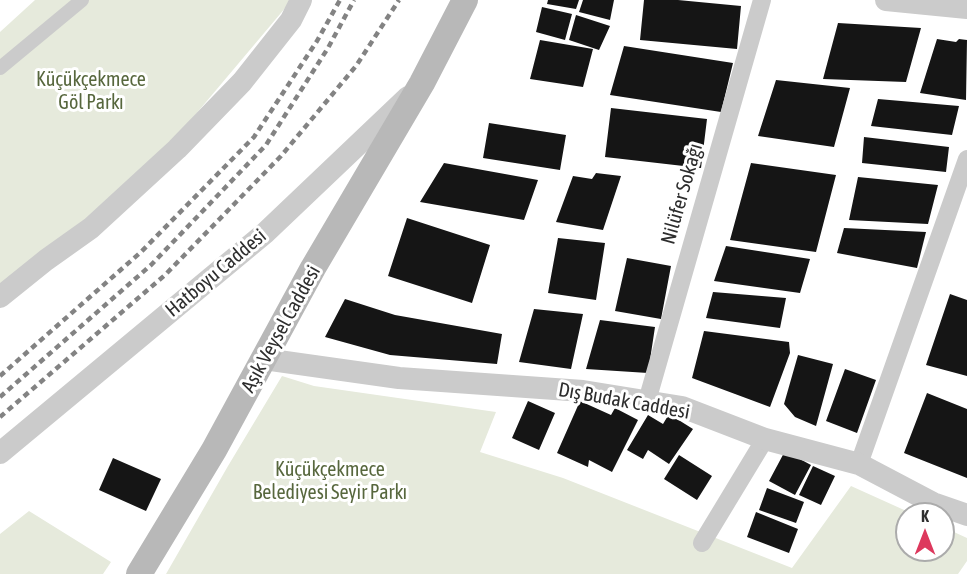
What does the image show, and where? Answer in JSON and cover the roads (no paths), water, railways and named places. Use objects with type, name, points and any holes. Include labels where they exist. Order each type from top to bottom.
[{"type":"main road","name":"Aşık Veysel Caddesi","points":[[139,574],[214,450],[313,268],[422,83],[465,0]]},
{"type":"street","points":[[0,68],[82,0]]},
{"type":"street","points":[[0,297],[91,228],[177,149],[242,82],[291,20],[301,0]]},
{"type":"street","name":"Nilüfer Sokağı","points":[[646,401],[762,0]]},
{"type":"street","points":[[885,0],[967,8]]},
{"type":"street","name":"Hatboyu Caddesi","points":[[0,453],[265,233],[422,83]]},
{"type":"street","points":[[859,464],[967,159]]},
{"type":"street","name":"Dış Budak Caddesi","points":[[264,359],[399,378],[583,391],[682,407],[765,439],[859,464],[933,503],[967,515]]},
{"type":"street","points":[[702,543],[765,439]]},
{"type":"railway","points":[[0,376],[141,252],[254,137],[317,41],[340,0]]},
{"type":"railway","points":[[0,397],[151,265],[266,145],[328,48],[354,0]]},
{"type":"railway","points":[[0,417],[165,275],[281,156],[356,66],[399,0]]},
{"type":"park label","name":"Küçükçekmece Göl Parkı","points":[[91,92]]},
{"type":"park label","name":"Küçükçekmece Belediyesi Seyir Parkı","points":[[330,482]]}]
